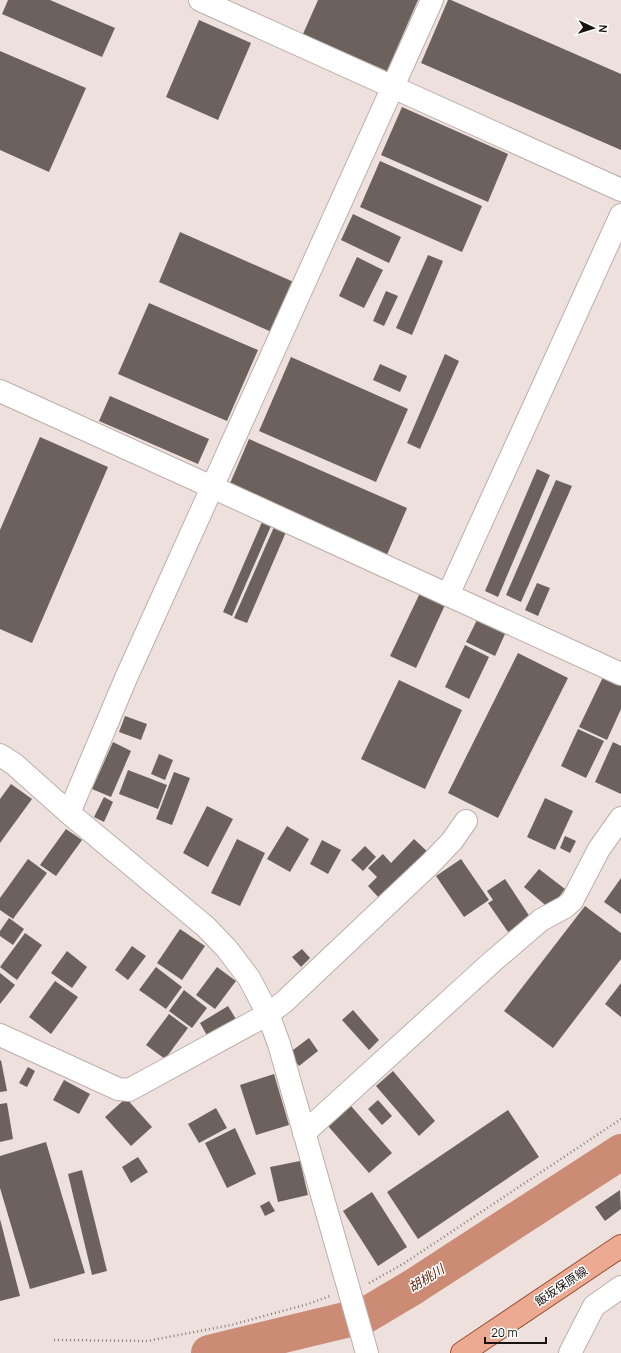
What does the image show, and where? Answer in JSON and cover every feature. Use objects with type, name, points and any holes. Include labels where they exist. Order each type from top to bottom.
[{"type":"main road","name":"飯坂保原線","points":[[462,1353],[621,1246]]},
{"type":"street","points":[[200,0],[621,190]]},
{"type":"street","points":[[69,813],[126,678],[432,0]]},
{"type":"street","points":[[448,595],[621,215]]},
{"type":"street","points":[[0,392],[621,674]]},
{"type":"street","points":[[0,755],[14,764],[69,813],[206,927],[227,950],[249,978],[268,1014],[279,1044],[367,1353]]},
{"type":"street","points":[[304,1133],[541,920],[566,907],[572,901],[599,849],[621,818]]},
{"type":"street","points":[[0,1035],[118,1089],[129,1090],[268,1014],[284,1002],[430,864],[452,841],[466,821]]},
{"type":"street","points":[[570,1353],[594,1306],[621,1287]]},
{"type":"building","points":[[8,0],[50,0],[115,28],[102,57],[2,14]]},
{"type":"building","points":[[318,0],[418,0],[387,71],[303,34]]},
{"type":"building","points":[[448,0],[621,74],[621,150],[421,63]]},
{"type":"building","points":[[199,20],[251,43],[218,120],[166,97]]},
{"type":"building","points":[[0,51],[86,88],[49,172],[0,150]]},
{"type":"building","points":[[402,107],[508,154],[488,202],[381,155]]},
{"type":"building","points":[[380,161],[482,206],[462,252],[360,207]]},
{"type":"building","points":[[353,214],[401,237],[389,263],[341,240]]},
{"type":"building","points":[[180,232],[296,283],[274,333],[159,282]]},
{"type":"building","points":[[428,255],[443,261],[412,335],[396,328]]},
{"type":"building","points":[[357,257],[383,270],[364,308],[339,296]]},
{"type":"building","points":[[386,291],[398,296],[384,326],[373,321]]},
{"type":"building","points":[[149,303],[258,350],[227,421],[118,374]]},
{"type":"building","points":[[445,354],[459,361],[420,449],[407,443]]},
{"type":"building","points":[[291,357],[408,409],[376,482],[259,431]]},
{"type":"building","points":[[380,364],[407,376],[400,392],[373,380]]},
{"type":"building","points":[[110,396],[209,439],[198,464],[99,421]]},
{"type":"building","points":[[40,437],[108,467],[32,643],[0,629],[0,530]]},
{"type":"building","points":[[249,439],[407,508],[386,557],[228,488]]},
{"type":"building","points":[[537,469],[550,475],[498,597],[485,591]]},
{"type":"building","points":[[556,480],[572,486],[521,602],[506,595]]},
{"type":"building","points":[[262,522],[271,526],[232,616],[223,612]]},
{"type":"building","points":[[274,527],[286,532],[247,623],[234,618]]},
{"type":"building","points":[[537,583],[550,588],[538,616],[525,610]]},
{"type":"building","points":[[420,593],[445,605],[416,668],[390,656]]},
{"type":"building","points":[[477,620],[505,634],[495,656],[466,642]]},
{"type":"building","points":[[465,645],[489,657],[469,699],[445,687]]},
{"type":"building","points":[[518,653],[568,678],[498,818],[448,793]]},
{"type":"building","points":[[603,677],[621,686],[621,709],[607,740],[579,727]]},
{"type":"building","points":[[399,680],[462,710],[425,789],[361,759]]},
{"type":"building","points":[[125,716],[147,724],[141,740],[119,732]]},
{"type":"building","points":[[578,729],[604,741],[586,778],[561,766]]},
{"type":"building","points":[[113,742],[131,751],[111,797],[92,789]]},
{"type":"building","points":[[613,742],[621,746],[621,794],[595,782]]},
{"type":"building","points":[[159,754],[173,760],[165,780],[151,774]]},
{"type":"building","points":[[128,770],[167,785],[158,809],[119,794]]},
{"type":"building","points":[[174,772],[190,778],[172,825],[156,819]]},
{"type":"building","points":[[11,784],[32,799],[0,843],[0,799]]},
{"type":"building","points":[[104,797],[113,802],[104,822],[94,817]]},
{"type":"building","points":[[545,798],[573,811],[555,850],[527,837]]},
{"type":"building","points":[[207,806],[233,819],[208,867],[183,853]]},
{"type":"building","points":[[287,826],[309,839],[290,872],[267,859]]},
{"type":"building","points":[[66,829],[82,840],[56,876],[40,865]]},
{"type":"building","points":[[565,836],[576,841],[570,853],[560,848]]},
{"type":"building","points":[[237,839],[265,853],[240,906],[211,893]]},
{"type":"building","points":[[414,839],[431,855],[380,899],[368,886],[377,877],[368,868],[383,854],[391,863]]},
{"type":"building","points":[[322,840],[341,850],[328,874],[310,864]]},
{"type":"building","points":[[365,846],[376,857],[363,871],[351,860]]},
{"type":"building","points":[[28,859],[47,873],[13,919],[0,910],[0,898]]},
{"type":"building","points":[[461,859],[489,900],[464,917],[436,876]]},
{"type":"building","points":[[539,869],[565,889],[550,909],[524,887]]},
{"type":"building","points":[[621,878],[621,914],[604,902]]},
{"type":"building","points":[[505,879],[530,917],[508,932],[488,903],[493,900],[487,891]]},
{"type":"building","points":[[585,906],[621,933],[621,959],[553,1048],[504,1011]]},
{"type":"building","points":[[9,918],[24,929],[13,945],[0,936],[0,931]]},
{"type":"building","points":[[180,929],[205,946],[182,980],[157,963]]},
{"type":"building","points":[[25,933],[42,945],[17,980],[0,967]]},
{"type":"building","points":[[132,946],[146,956],[128,980],[115,970]]},
{"type":"building","points":[[302,949],[310,958],[301,967],[292,957]]},
{"type":"building","points":[[67,951],[87,967],[72,988],[51,973]]},
{"type":"building","points":[[156,967],[182,987],[166,1009],[139,990]]},
{"type":"building","points":[[217,967],[236,981],[215,1009],[196,995]]},
{"type":"building","points":[[0,973],[15,985],[0,1004]]},
{"type":"building","points":[[55,981],[78,997],[51,1034],[29,1017]]},
{"type":"building","points":[[621,983],[621,1017],[605,1004]]},
{"type":"building","points":[[184,990],[207,1008],[192,1028],[169,1011]]},
{"type":"building","points":[[228,1006],[239,1024],[210,1041],[200,1023]]},
{"type":"building","points":[[353,1010],[379,1040],[369,1050],[342,1020]]},
{"type":"building","points":[[169,1014],[188,1028],[165,1059],[146,1045]]},
{"type":"building","points":[[309,1038],[318,1051],[299,1066],[289,1053]]},
{"type":"building","points":[[1,1060],[7,1091],[0,1092],[0,1061]]},
{"type":"building","points":[[28,1067],[35,1071],[27,1087],[19,1083]]},
{"type":"building","points":[[393,1071],[435,1121],[419,1136],[376,1086]]},
{"type":"building","points":[[274,1074],[289,1125],[256,1135],[240,1085]]},
{"type":"building","points":[[64,1080],[90,1094],[79,1114],[53,1100]]},
{"type":"building","points":[[126,1098],[152,1127],[131,1146],[105,1117]]},
{"type":"building","points":[[378,1100],[392,1116],[382,1125],[368,1109]]},
{"type":"building","points":[[7,1103],[13,1139],[0,1142],[0,1104]]},
{"type":"building","points":[[351,1106],[392,1153],[369,1173],[328,1126]]},
{"type":"building","points":[[216,1108],[227,1128],[199,1143],[188,1124]]},
{"type":"building","points":[[508,1110],[539,1157],[418,1239],[387,1192]]},
{"type":"building","points":[[235,1128],[256,1174],[227,1188],[205,1143]]},
{"type":"building","points":[[46,1142],[85,1273],[30,1289],[0,1188],[0,1156]]},
{"type":"building","points":[[138,1157],[148,1172],[131,1183],[122,1167]]},
{"type":"building","points":[[300,1161],[308,1195],[278,1202],[270,1167]]},
{"type":"building","points":[[82,1170],[107,1271],[92,1275],[68,1174]]},
{"type":"building","points":[[620,1190],[621,1209],[605,1221],[595,1207]]},
{"type":"building","points":[[372,1192],[407,1247],[378,1266],[343,1211]]},
{"type":"building","points":[[269,1201],[275,1211],[265,1216],[260,1206]]},
{"type":"building","points":[[0,1219],[20,1296],[0,1301]]},
{"type":"waterway","name":"胡桃川","points":[[209,1353],[366,1315],[413,1287],[621,1152]]}]
